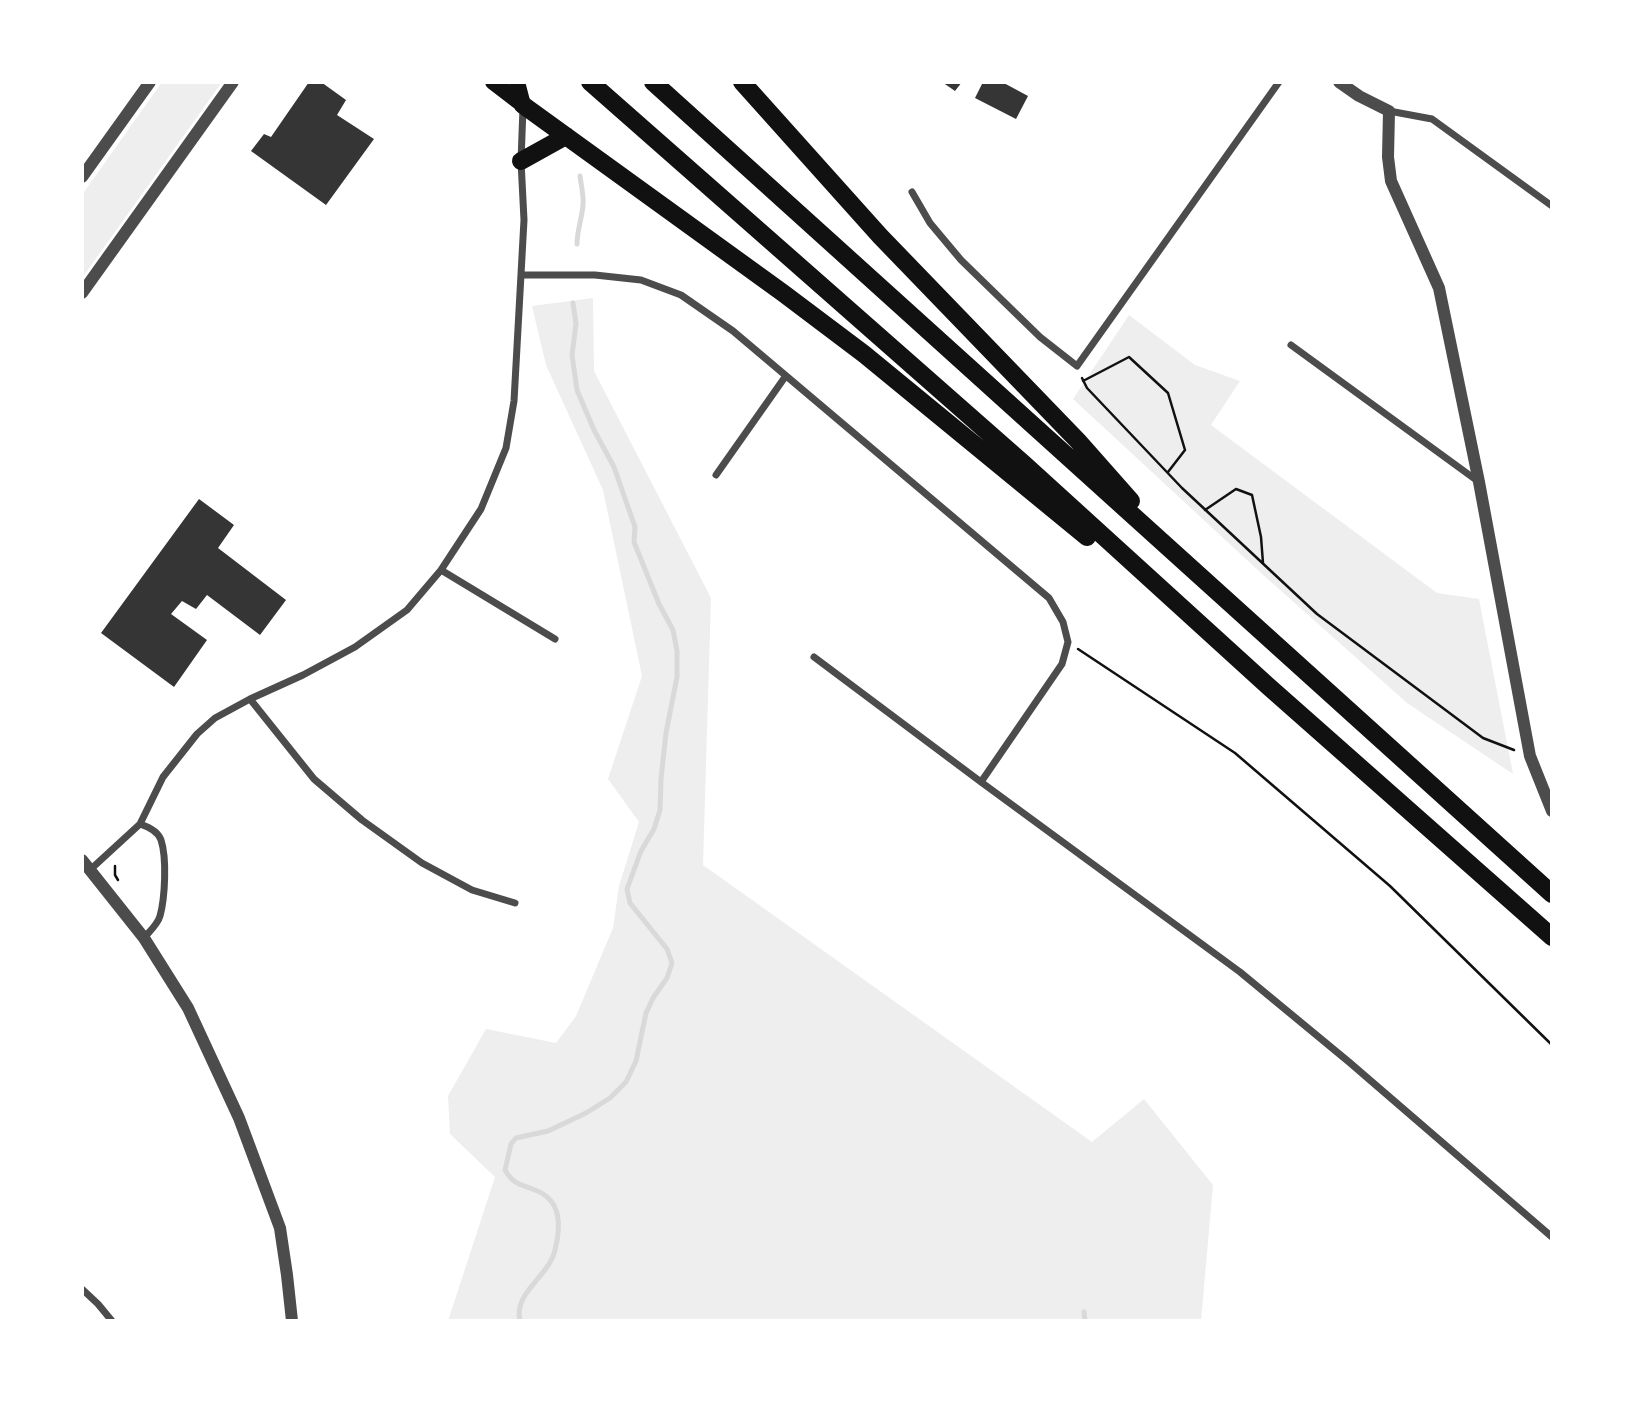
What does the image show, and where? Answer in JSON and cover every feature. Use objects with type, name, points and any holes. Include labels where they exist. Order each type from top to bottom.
[{"type":"highway","points":[[493,82],[864,354],[1268,686]]},
{"type":"highway","points":[[517,82],[523,105]]},
{"type":"highway","points":[[590,82],[1024,464],[1268,686],[1552,937]]},
{"type":"highway","points":[[653,82],[1552,894]]},
{"type":"highway","points":[[742,82],[880,236],[1077,441],[1192,569]]},
{"type":"highway","points":[[521,161],[566,136]]},
{"type":"street","points":[[82,177],[150,82]]},
{"type":"street","points":[[82,293],[233,82]]},
{"type":"street","points":[[912,192],[930,223],[948,246],[1040,337],[1077,366],[1279,82]]},
{"type":"street","points":[[1339,82],[1389,111],[1432,119],[1552,206]]},
{"type":"street","points":[[292,1321],[280,1228],[239,1118],[188,1008],[144,938],[86,864],[140,824],[163,777],[197,734],[215,718],[355,647],[407,610],[441,570],[481,509],[506,449],[514,401],[524,220],[521,161],[523,105]]},
{"type":"street","points":[[1389,111],[1388,157],[1391,181],[1439,288],[1479,482],[1530,756],[1551,807]]},
{"type":"street","points":[[522,275],[595,275],[641,280],[681,295],[733,331],[1049,598],[1063,622],[1068,642],[1062,664],[981,782]]},
{"type":"street","points":[[1291,345],[1479,482]]},
{"type":"street","points":[[716,475],[785,377]]},
{"type":"street","points":[[441,570],[555,639]]},
{"type":"street","points":[[814,657],[1240,972],[1552,1237]]},
{"type":"street","points":[[250,699],[314,779],[362,820],[442,874],[472,890],[514,903]]},
{"type":"street","points":[[140,824],[155,831],[161,840],[165,873],[160,919],[144,938]]},
{"type":"street","points":[[82,1289],[112,1321]]},
{"type":"path","points":[[1083,381],[1129,357],[1168,393],[1185,450],[1167,473]]},
{"type":"path","points":[[1077,366],[1087,388],[1167,473],[1317,614],[1483,738],[1530,756]]},
{"type":"path","points":[[1205,510],[1236,489],[1252,495],[1261,537],[1262,563]]},
{"type":"path","points":[[1068,642],[1235,753],[1390,886],[1552,1045]]},
{"type":"shaded area","points":[[162,82],[222,82],[82,278],[82,195]]},
{"type":"shaded area","points":[[593,298],[594,371],[711,598],[703,865],[1092,1142],[1144,1099],[1213,1185],[1201,1321],[448,1321],[495,1177],[450,1134],[448,1096],[486,1029],[556,1043],[576,1016],[613,928],[619,886],[639,822],[608,779],[642,676],[603,490],[546,365],[532,306]]},
{"type":"shaded area","points":[[1129,315],[1195,365],[1240,381],[1211,425],[1437,593],[1479,599],[1513,774],[1407,703],[1261,573],[1073,399]]},
{"type":"building","points":[[309,82],[321,82],[346,100],[337,115],[374,139],[326,205],[251,151],[264,134],[271,137]]},
{"type":"building","points":[[942,82],[962,82],[955,91]]},
{"type":"building","points":[[983,82],[1002,82],[1028,96],[1016,119],[975,98]]},
{"type":"building","points":[[199,499],[234,525],[218,548],[286,600],[260,635],[207,595],[196,609],[182,601],[171,614],[207,640],[174,687],[101,633]]},
{"type":"waterway","points":[[577,244],[583,202],[580,176]]},
{"type":"waterway","points":[[520,1321],[522,1301],[546,1268],[555,1250],[558,1223],[555,1207],[550,1200],[544,1194],[514,1181],[505,1170],[511,1144],[516,1138],[548,1131],[586,1113],[610,1098],[626,1082],[636,1061],[646,1013],[667,978],[672,963],[667,949],[630,903],[627,889],[660,810],[666,733],[677,677],[677,651],[673,630],[659,604],[634,542],[635,527],[614,467],[577,390],[572,355],[576,324],[573,303]]},
{"type":"waterway","points":[[1084,1312],[1085,1321]]}]
